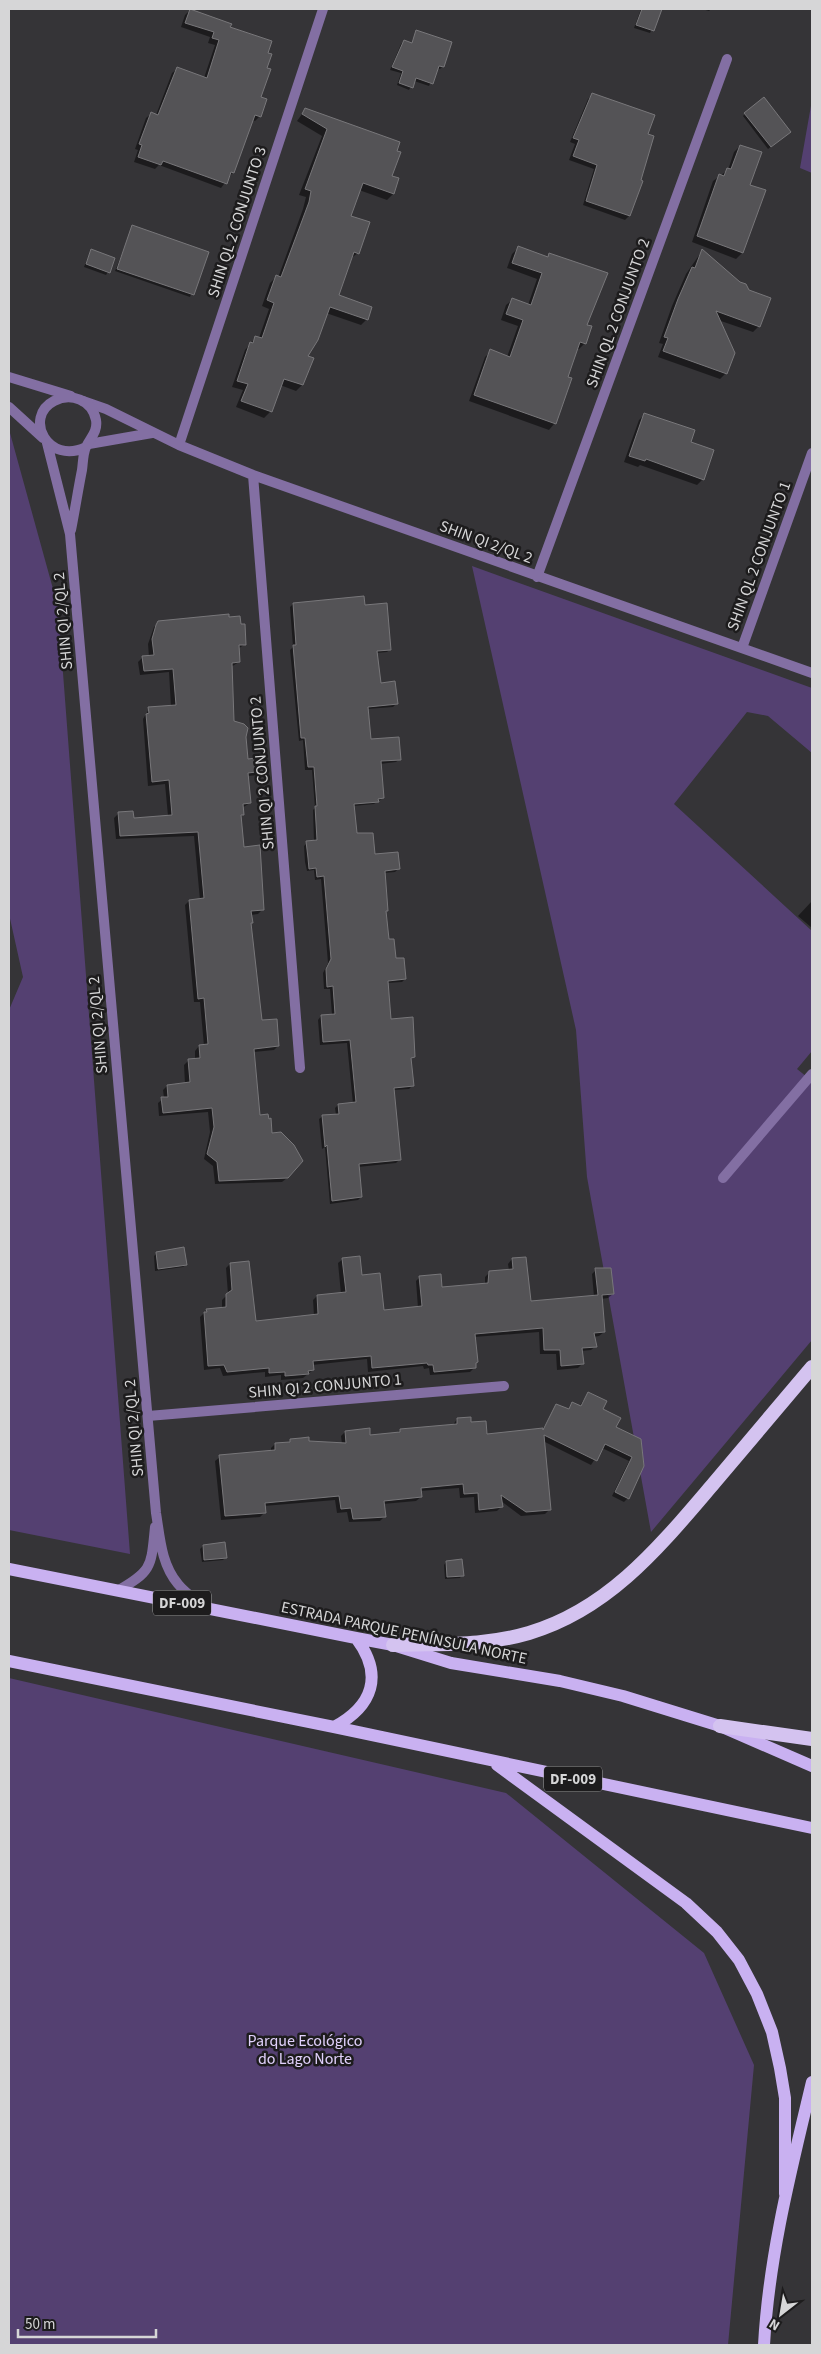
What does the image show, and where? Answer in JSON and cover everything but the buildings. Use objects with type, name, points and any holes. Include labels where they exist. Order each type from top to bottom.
[{"type":"highway","points":[[393,1646],[445,1646],[484,1643],[529,1633],[566,1619],[588,1608],[611,1591],[656,1551],[812,1367]]},
{"type":"highway","points":[[720,1726],[812,1739]]},
{"type":"main road","name":"ESTRADA PARQUE PENÍNSULA NORTE","points":[[9,1569],[356,1638],[451,1662],[560,1682],[623,1696],[720,1726],[812,1766]]},
{"type":"main road","points":[[334,1727],[360,1709],[369,1690],[371,1680],[369,1659],[356,1638]]},
{"type":"main road","name":"DF-009","points":[[9,1662],[334,1727],[812,1828]]},
{"type":"main road","points":[[493,1762],[686,1903],[717,1932],[739,1960],[757,1994],[772,2032],[786,2098],[785,2194]]},
{"type":"main road","points":[[764,2345],[766,2300],[773,2254],[785,2194],[812,2082]]},
{"type":"street","name":"SHIN QL 2 CONJUNTO 3","points":[[179,445],[322,9]]},
{"type":"street","name":"SHIN QL 2 CONJUNTO 2","points":[[537,577],[727,59]]},
{"type":"street","name":"SHIN QI 2/QL 2","points":[[9,377],[106,409],[152,433],[254,475],[812,673]]},
{"type":"street","points":[[46,441],[41,433],[40,422],[44,410],[52,402],[63,397],[78,399],[92,409],[96,421],[95,433],[87,445]]},
{"type":"street","points":[[9,407],[56,450],[66,453],[76,452],[87,445],[152,433]]},
{"type":"street","name":"SHIN QI 2/QL 2","points":[[46,441],[70,534],[156,1513],[164,1558],[170,1572],[179,1585],[205,1607]]},
{"type":"street","name":"SHIN QI 2/QL 2","points":[[70,534],[87,445]]},
{"type":"street","name":"SHIN QL 2 CONJUNTO 1","points":[[742,648],[809,474],[812,453]]},
{"type":"street","name":"SHIN QI 2 CONJUNTO 2","points":[[254,475],[300,1068]]},
{"type":"street","points":[[723,1178],[812,1074]]},
{"type":"street","name":"SHIN QI 2 CONJUNTO 1","points":[[148,1416],[504,1386]]},
{"type":"street","name":"SHIN QI 2/QL 2","points":[[117,1591],[139,1579],[147,1570],[152,1559],[156,1513]]},
{"type":"green space","points":[[812,100],[812,173],[800,168]]},
{"type":"green space","points":[[10,433],[58,607],[130,1554],[9,1530],[9,1010],[23,977],[9,914]]},
{"type":"green space","points":[[472,566],[812,688],[812,753],[768,716],[747,712],[674,804],[812,931],[812,1051],[797,1069],[812,1081],[812,1340],[651,1532],[587,1177],[576,1030]]},
{"type":"green space","name":"Parque Ecológico do Lago Norte","points":[[9,1678],[506,1793],[704,1953],[754,2065],[728,2345],[9,2345]]}]
